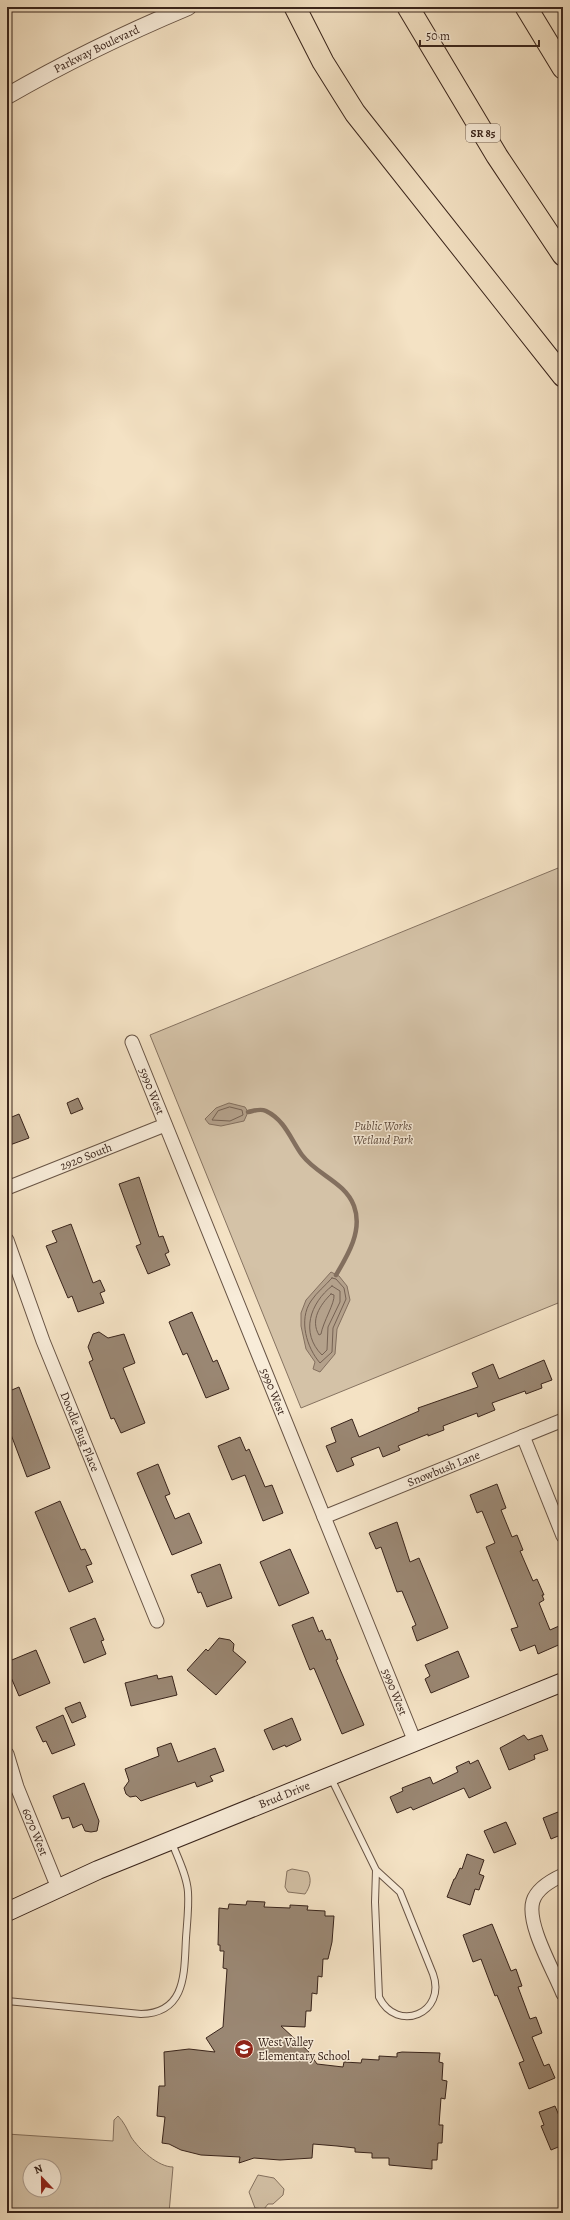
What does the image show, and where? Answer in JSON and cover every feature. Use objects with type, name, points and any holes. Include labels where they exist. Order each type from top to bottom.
[{"type":"highway","points":[[295,7],[324,62],[355,112],[563,376]]},
{"type":"highway","name":"SR 85","points":[[408,7],[497,156],[563,255]]},
{"type":"highway","points":[[526,7],[563,68]]},
{"type":"main road","name":"Brud Drive","points":[[7,1912],[58,1888],[171,1841],[563,1682]]},
{"type":"street","name":"Parkway Boulevard","points":[[7,96],[50,70],[123,34],[188,7]]},
{"type":"street","name":"5990 West","points":[[132,1042],[415,1742]]},
{"type":"street","name":"2920 South","points":[[7,1188],[165,1125]]},
{"type":"street","name":"Doodle Bug Place","points":[[7,1240],[43,1341],[157,1621]]},
{"type":"street","name":"Snowbush Lane","points":[[324,1517],[563,1420]]},
{"type":"street","points":[[523,1436],[563,1536]]},
{"type":"street","name":"6070 West","points":[[7,1754],[17,1787],[58,1888]]},
{"type":"street","points":[[563,1875],[542,1887],[533,1900],[532,1912],[535,1927],[563,1994]]},
{"type":"lane","points":[[330,1776],[376,1870],[400,1892],[436,1981],[436,1989],[431,2004],[418,2014],[402,2016],[394,2014],[382,2004],[379,1997],[375,1902],[376,1870]]},
{"type":"lane","points":[[7,2001],[141,2014],[158,2011],[172,2003],[180,1992],[183,1980],[188,1891],[171,1841]]},
{"type":"green space","name":"Public Works Wetland Park","points":[[563,866],[563,1301],[301,1408],[150,1035]]},
{"type":"green space","points":[[292,1869],[308,1872],[310,1883],[305,1894],[288,1892],[285,1887],[287,1871]]},
{"type":"green space","points":[[118,2116],[124,2123],[134,2142],[144,2152],[155,2161],[173,2167],[169,2213],[7,2213],[7,2134],[113,2141],[114,2120]]},
{"type":"green space","points":[[258,2175],[274,2178],[284,2189],[283,2195],[273,2204],[268,2204],[264,2209],[255,2208],[249,2192]]},
{"type":"water","points":[[229,1103],[245,1107],[248,1112],[244,1121],[221,1126],[209,1124],[205,1119],[216,1108]]},
{"type":"water","points":[[331,1272],[339,1276],[347,1286],[350,1300],[337,1329],[335,1354],[320,1372],[313,1369],[315,1362],[306,1349],[301,1326],[301,1313],[306,1300]]},
{"type":"building","points":[[78,1098],[83,1109],[71,1114],[67,1103]]},
{"type":"building","points":[[19,1114],[29,1138],[7,1146],[7,1119]]},
{"type":"building","points":[[139,1177],[159,1237],[163,1236],[169,1252],[165,1254],[170,1265],[148,1274],[136,1246],[141,1244],[119,1184]]},
{"type":"building","points":[[71,1224],[93,1283],[100,1280],[105,1291],[100,1293],[104,1303],[78,1312],[72,1296],[68,1298],[46,1246],[57,1242],[52,1231]]},
{"type":"building","points":[[192,1312],[213,1362],[217,1360],[229,1389],[206,1398],[187,1353],[183,1355],[169,1322]]},
{"type":"building","points":[[99,1332],[108,1338],[124,1334],[135,1363],[123,1368],[145,1423],[121,1433],[114,1418],[111,1419],[89,1362],[93,1360],[88,1347],[93,1334]]},
{"type":"building","points":[[544,1360],[552,1380],[541,1384],[542,1388],[526,1394],[525,1391],[492,1403],[495,1410],[478,1417],[477,1413],[443,1426],[444,1430],[428,1436],[428,1434],[398,1446],[400,1450],[383,1457],[379,1447],[351,1458],[354,1465],[337,1472],[326,1446],[336,1442],[331,1428],[352,1419],[359,1437],[419,1411],[418,1408],[478,1387],[472,1373],[493,1364],[499,1379]]},
{"type":"building","points":[[19,1387],[50,1468],[27,1477],[7,1424],[7,1392]]},
{"type":"building","points":[[240,1437],[246,1451],[249,1449],[265,1487],[272,1485],[283,1513],[263,1521],[245,1475],[232,1480],[218,1446]]},
{"type":"building","points":[[158,1464],[170,1494],[165,1496],[175,1519],[189,1513],[202,1543],[172,1555],[137,1473]]},
{"type":"building","points":[[497,1484],[506,1508],[501,1510],[512,1537],[517,1535],[523,1550],[520,1551],[533,1581],[537,1579],[544,1595],[542,1595],[544,1600],[539,1603],[550,1630],[559,1626],[563,1638],[563,1643],[538,1654],[535,1645],[520,1651],[511,1629],[518,1627],[486,1547],[495,1543],[482,1511],[477,1513],[470,1495]]},
{"type":"building","points":[[60,1501],[81,1550],[85,1549],[92,1564],[86,1566],[93,1582],[69,1592],[35,1512]]},
{"type":"building","points":[[397,1522],[410,1562],[419,1558],[448,1628],[417,1641],[412,1627],[416,1625],[402,1591],[397,1592],[381,1547],[376,1549],[369,1533]]},
{"type":"building","points":[[290,1549],[309,1593],[279,1606],[260,1562]]},
{"type":"building","points":[[220,1564],[232,1598],[207,1607],[201,1592],[198,1593],[191,1575]]},
{"type":"building","points":[[313,1617],[319,1632],[322,1630],[326,1640],[330,1639],[338,1659],[336,1660],[364,1725],[342,1734],[314,1668],[310,1670],[292,1625]]},
{"type":"building","points":[[95,1618],[104,1640],[101,1641],[106,1654],[84,1663],[70,1628]]},
{"type":"building","points":[[219,1638],[230,1640],[234,1644],[233,1651],[246,1662],[216,1695],[187,1670],[206,1649],[208,1651]]},
{"type":"building","points":[[36,1650],[50,1683],[19,1696],[7,1668],[7,1662]]},
{"type":"building","points":[[458,1651],[469,1677],[431,1693],[425,1679],[430,1676],[425,1665]]},
{"type":"building","points":[[157,1675],[158,1679],[172,1676],[177,1695],[131,1706],[125,1683]]},
{"type":"building","points":[[80,1702],[86,1717],[72,1723],[65,1708]]},
{"type":"building","points":[[63,1715],[75,1745],[52,1754],[46,1741],[43,1742],[36,1727]]},
{"type":"building","points":[[292,1718],[301,1740],[286,1747],[285,1745],[273,1750],[264,1730]]},
{"type":"building","points":[[524,1735],[528,1740],[542,1735],[548,1750],[534,1755],[535,1759],[509,1770],[500,1748]]},
{"type":"building","points":[[171,1743],[178,1762],[215,1748],[224,1771],[210,1776],[213,1781],[197,1787],[195,1782],[141,1801],[136,1796],[130,1797],[126,1794],[124,1788],[129,1781],[125,1769],[159,1756],[157,1748]]},
{"type":"building","points":[[478,1760],[491,1788],[469,1798],[464,1788],[413,1810],[411,1807],[397,1813],[390,1797],[403,1791],[402,1788],[430,1777],[433,1784],[458,1772],[456,1767],[469,1761],[470,1764]]},
{"type":"building","points":[[84,1783],[99,1821],[97,1831],[85,1831],[82,1824],[73,1828],[69,1817],[62,1819],[53,1796]]},
{"type":"building","points":[[563,1810],[563,1834],[551,1839],[543,1818]]},
{"type":"building","points":[[506,1822],[516,1844],[494,1853],[484,1831]]},
{"type":"building","points":[[467,1854],[484,1860],[479,1874],[484,1876],[479,1890],[475,1889],[470,1905],[447,1897],[454,1879],[460,1868],[462,1869]]},
{"type":"building","points":[[247,1901],[265,1902],[264,1907],[290,1908],[290,1905],[308,1906],[307,1910],[325,1911],[325,1916],[334,1916],[332,1942],[328,1959],[323,1959],[322,1977],[318,1976],[317,1994],[312,1993],[311,2011],[306,2011],[305,2027],[281,2026],[308,2051],[317,2064],[343,2067],[344,2062],[361,2063],[362,2059],[379,2060],[379,2056],[397,2057],[397,2053],[402,2052],[440,2053],[439,2062],[443,2063],[442,2080],[447,2081],[445,2099],[441,2098],[439,2125],[443,2125],[442,2143],[438,2143],[437,2160],[432,2160],[432,2169],[389,2165],[389,2158],[372,2158],[372,2153],[355,2152],[355,2148],[337,2146],[313,2144],[312,2158],[280,2160],[254,2158],[239,2163],[240,2157],[201,2155],[162,2143],[165,2117],[157,2116],[159,2086],[165,2086],[164,2052],[189,2049],[215,2052],[206,2038],[223,2027],[227,1969],[223,1968],[224,1951],[220,1951],[220,1945],[218,1945],[219,1908],[228,1909],[229,1904],[246,1905]]},
{"type":"building","points":[[492,1924],[511,1971],[516,1969],[522,1986],[518,1987],[530,2019],[536,2017],[542,2033],[532,2037],[544,2066],[549,2064],[555,2078],[529,2089],[519,2063],[524,2061],[497,1995],[495,1996],[481,1959],[473,1962],[463,1935]]},
{"type":"building","points":[[555,2106],[563,2125],[563,2145],[551,2150],[541,2126],[544,2125],[539,2112]]},
{"type":"waterway","points":[[248,1112],[262,1110],[273,1115],[283,1125],[308,1162],[338,1185],[350,1198],[354,1206],[357,1224],[353,1242],[336,1275]]},
{"type":"place","name":"West Valley Elementary School","points":[[244,2049]]}]
